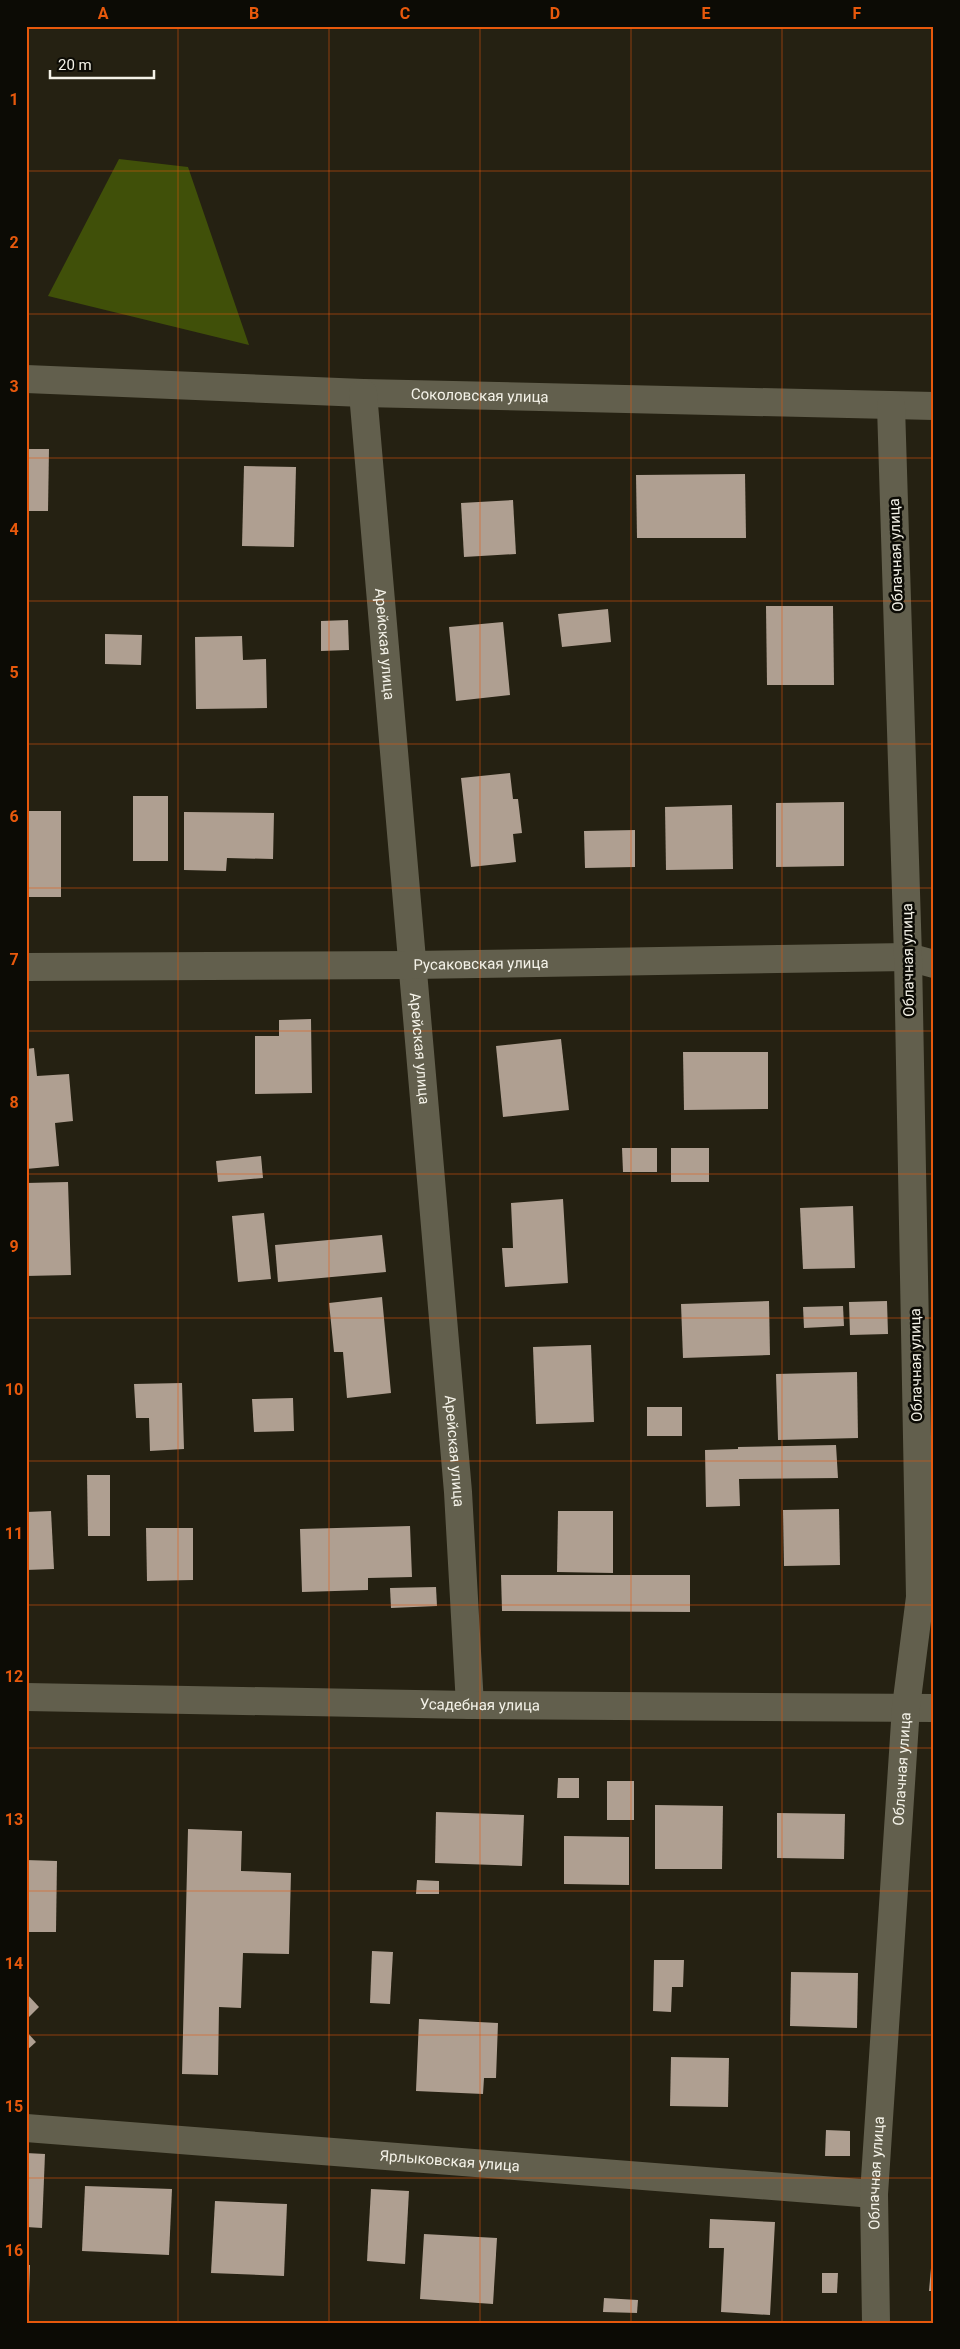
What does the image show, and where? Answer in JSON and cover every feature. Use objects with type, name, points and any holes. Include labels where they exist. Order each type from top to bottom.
[{"type":"street","name":"Соколовская улица","points":[[26,379],[363,393],[934,406]]},
{"type":"street","name":"Арейская улица","points":[[363,393],[458,1492],[470,1705]]},
{"type":"street","name":"Облачная улица","points":[[876,2323],[874,2194],[906,1707],[920,1597],[921,961],[891,406]]},
{"type":"street","name":"Русаковская улица","points":[[26,967],[921,961]]},
{"type":"street","name":"Усадебная улица","points":[[26,1697],[470,1705],[934,1708]]},
{"type":"street","name":"Ярлыковская улица","points":[[26,2128],[874,2194]]},
{"type":"green space","points":[[119,159],[188,167],[249,345],[48,296]]},
{"type":"building","points":[[26,449],[49,449],[48,511],[26,511]]},
{"type":"building","points":[[244,466],[296,467],[294,547],[242,546]]},
{"type":"building","points":[[745,474],[746,538],[637,538],[636,475]]},
{"type":"building","points":[[513,500],[516,554],[464,557],[461,503]]},
{"type":"building","points":[[766,606],[833,606],[834,685],[767,685]]},
{"type":"building","points":[[608,609],[611,642],[562,647],[558,614]]},
{"type":"building","points":[[348,620],[349,650],[321,651],[321,621]]},
{"type":"building","points":[[503,622],[510,695],[456,701],[449,627]]},
{"type":"building","points":[[105,634],[142,635],[141,665],[105,664]]},
{"type":"building","points":[[242,636],[243,660],[266,659],[267,708],[196,709],[195,637]]},
{"type":"building","points":[[510,773],[513,799],[518,799],[522,833],[513,834],[516,862],[471,867],[461,778]]},
{"type":"building","points":[[133,796],[168,796],[168,861],[133,861]]},
{"type":"building","points":[[844,802],[844,866],[776,867],[776,803]]},
{"type":"building","points":[[732,805],[733,869],[666,870],[665,807]]},
{"type":"building","points":[[26,811],[61,811],[61,897],[26,897]]},
{"type":"building","points":[[184,812],[274,813],[273,859],[227,858],[226,871],[184,870]]},
{"type":"building","points":[[635,830],[635,867],[585,868],[584,831]]},
{"type":"building","points":[[311,1019],[312,1093],[255,1094],[255,1036],[279,1036],[279,1020]]},
{"type":"building","points":[[561,1039],[569,1110],[503,1117],[496,1046]]},
{"type":"building","points":[[34,1048],[37,1076],[69,1074],[73,1121],[55,1123],[59,1166],[26,1169],[26,1049]]},
{"type":"building","points":[[683,1052],[768,1052],[768,1109],[684,1110]]},
{"type":"building","points":[[622,1148],[657,1148],[657,1172],[623,1172]]},
{"type":"building","points":[[671,1148],[709,1148],[709,1182],[671,1182]]},
{"type":"building","points":[[261,1156],[263,1178],[218,1182],[216,1161]]},
{"type":"building","points":[[68,1182],[71,1275],[26,1276],[26,1183]]},
{"type":"building","points":[[563,1199],[568,1283],[505,1287],[502,1248],[513,1248],[511,1203]]},
{"type":"building","points":[[853,1206],[855,1268],[803,1269],[800,1208]]},
{"type":"building","points":[[264,1213],[271,1279],[238,1282],[232,1216]]},
{"type":"building","points":[[382,1235],[386,1272],[278,1282],[275,1245]]},
{"type":"building","points":[[382,1297],[391,1393],[347,1398],[343,1352],[334,1352],[329,1303]]},
{"type":"building","points":[[769,1301],[770,1355],[683,1358],[681,1304]]},
{"type":"building","points":[[887,1301],[888,1334],[850,1335],[849,1302]]},
{"type":"building","points":[[843,1306],[844,1326],[804,1328],[803,1307]]},
{"type":"building","points":[[591,1345],[594,1422],[536,1424],[533,1347]]},
{"type":"building","points":[[857,1372],[858,1438],[778,1440],[776,1374]]},
{"type":"building","points":[[182,1383],[184,1449],[150,1451],[149,1418],[136,1418],[134,1384]]},
{"type":"building","points":[[293,1398],[294,1431],[254,1432],[252,1399]]},
{"type":"building","points":[[647,1407],[682,1407],[682,1436],[647,1436]]},
{"type":"building","points":[[836,1445],[838,1478],[739,1479],[740,1506],[706,1507],[705,1450],[738,1449],[738,1447]]},
{"type":"building","points":[[26,1474],[29,1474],[29,1491],[26,1491]]},
{"type":"building","points":[[87,1475],[110,1475],[110,1536],[88,1536]]},
{"type":"building","points":[[839,1509],[840,1565],[784,1566],[783,1510]]},
{"type":"building","points":[[51,1511],[54,1569],[26,1570],[26,1512]]},
{"type":"building","points":[[558,1511],[613,1511],[613,1573],[557,1572]]},
{"type":"building","points":[[410,1526],[412,1577],[368,1578],[368,1590],[302,1592],[300,1529]]},
{"type":"building","points":[[146,1528],[193,1528],[193,1580],[147,1581]]},
{"type":"building","points":[[501,1575],[690,1575],[690,1612],[502,1611]]},
{"type":"building","points":[[436,1587],[437,1606],[391,1608],[390,1588]]},
{"type":"building","points":[[558,1778],[579,1778],[579,1798],[557,1798]]},
{"type":"building","points":[[607,1781],[634,1781],[634,1820],[607,1820]]},
{"type":"building","points":[[655,1805],[723,1806],[722,1869],[655,1869]]},
{"type":"building","points":[[436,1812],[524,1815],[522,1866],[435,1863]]},
{"type":"building","points":[[777,1813],[845,1814],[844,1859],[777,1858]]},
{"type":"building","points":[[188,1829],[242,1831],[241,1871],[291,1873],[289,1954],[243,1953],[241,2008],[219,2007],[218,2075],[182,2074]]},
{"type":"building","points":[[564,1836],[629,1837],[629,1885],[564,1884]]},
{"type":"building","points":[[26,1860],[57,1861],[56,1932],[26,1932]]},
{"type":"building","points":[[417,1880],[439,1881],[439,1894],[416,1894]]},
{"type":"building","points":[[372,1951],[393,1952],[390,2004],[370,2003]]},
{"type":"building","points":[[654,1960],[684,1960],[683,1987],[672,1987],[671,2012],[653,2011]]},
{"type":"building","points":[[791,1972],[858,1973],[857,2028],[790,2026]]},
{"type":"building","points":[[26,1993],[39,2007],[26,2020]]},
{"type":"building","points":[[419,2019],[498,2023],[496,2078],[484,2078],[483,2094],[416,2091]]},
{"type":"building","points":[[26,2031],[36,2042],[26,2051]]},
{"type":"building","points":[[671,2057],[729,2058],[728,2107],[670,2106]]},
{"type":"building","points":[[826,2130],[850,2131],[850,2156],[825,2156]]},
{"type":"building","points":[[26,2153],[45,2154],[42,2228],[26,2227]]},
{"type":"building","points":[[85,2186],[172,2189],[169,2255],[82,2251]]},
{"type":"building","points":[[371,2189],[409,2191],[405,2264],[367,2261]]},
{"type":"building","points":[[215,2201],[287,2204],[284,2276],[211,2273]]},
{"type":"building","points":[[710,2219],[775,2222],[770,2315],[721,2312],[724,2248],[709,2248]]},
{"type":"building","points":[[424,2234],[497,2238],[493,2304],[420,2299]]},
{"type":"building","points":[[932,2257],[934,2257],[934,2291],[929,2291]]},
{"type":"building","points":[[26,2265],[30,2265],[29,2296],[26,2296]]},
{"type":"building","points":[[822,2273],[838,2273],[837,2293],[822,2293]]},
{"type":"building","points":[[604,2298],[638,2300],[637,2313],[603,2312]]}]
